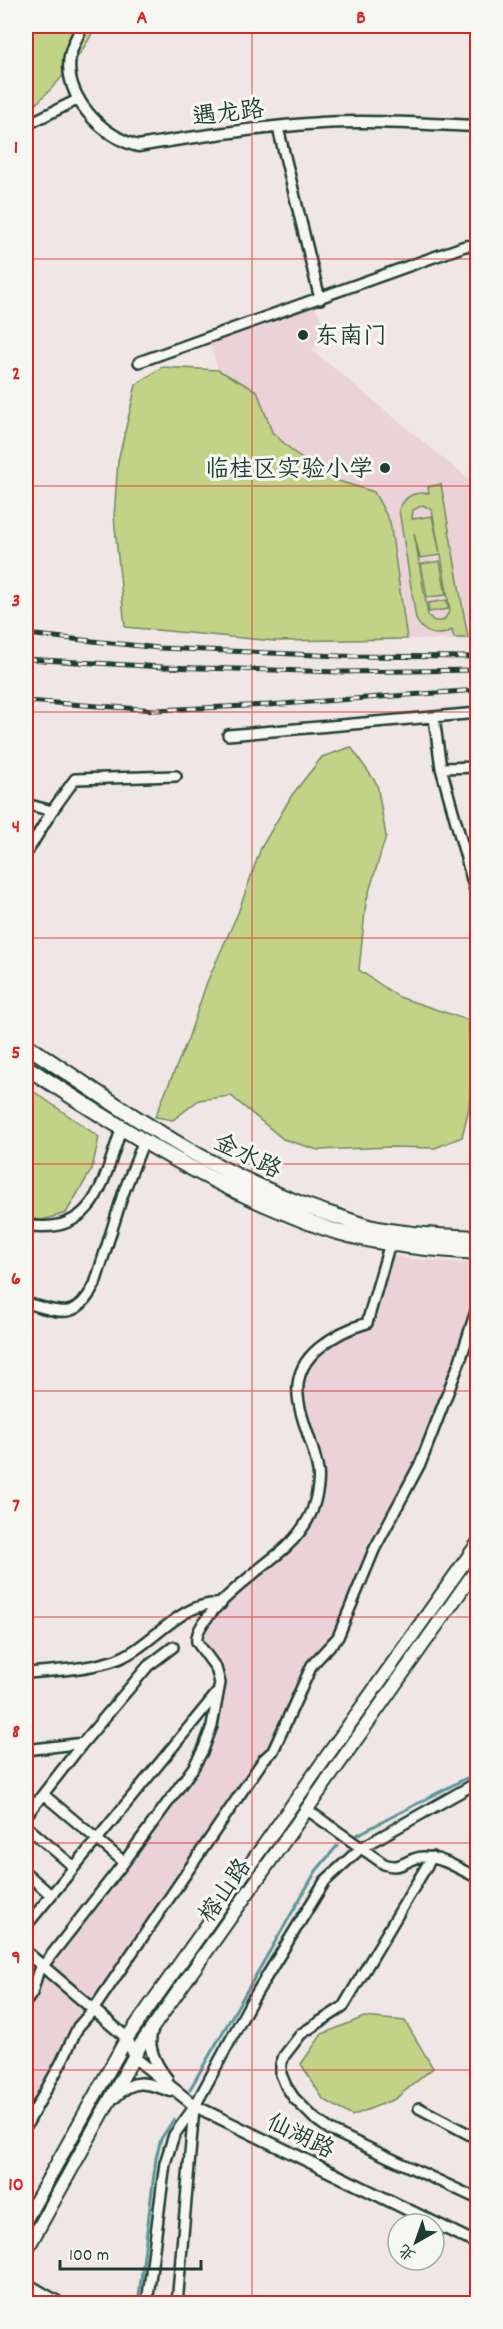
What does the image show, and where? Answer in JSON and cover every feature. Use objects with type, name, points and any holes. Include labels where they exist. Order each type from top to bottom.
[{"type":"main road","name":"金水路","points":[[26,1045],[132,1117],[180,1146],[255,1186],[369,1227],[412,1234],[477,1238]]},
{"type":"main road","name":"金水路","points":[[26,1067],[143,1143],[199,1173],[294,1217],[339,1232],[390,1243],[440,1250],[477,1251]]},
{"type":"main road","name":"榕山路","points":[[26,2219],[127,2038],[477,1543]]},
{"type":"main road","name":"榕山路","points":[[26,2251],[153,2028],[477,1567]]},
{"type":"street","name":"遇龙路","points":[[82,26],[70,63],[71,83],[79,99],[105,129],[120,140],[138,146],[211,134],[344,123],[477,126]]},
{"type":"street","points":[[26,125],[79,99]]},
{"type":"street","points":[[278,128],[320,299]]},
{"type":"street","points":[[139,362],[465,246],[477,245]]},
{"type":"street","points":[[228,735],[477,713]]},
{"type":"street","points":[[434,718],[441,768],[477,901]]},
{"type":"street","points":[[441,768],[477,767]]},
{"type":"street","points":[[26,852],[75,780],[176,776]]},
{"type":"street","points":[[26,804],[52,811]]},
{"type":"street","points":[[26,1225],[41,1228],[64,1225],[78,1218],[90,1206],[100,1187],[122,1130]]},
{"type":"street","points":[[26,1303],[66,1311],[75,1309],[88,1297],[95,1284],[123,1194],[143,1143]]},
{"type":"street","points":[[26,2002],[42,1967],[124,1862],[193,1768],[203,1750],[212,1726],[220,1676],[196,1638],[198,1630],[245,1579],[286,1547],[301,1530],[311,1513],[316,1497],[318,1471],[298,1401],[301,1372],[306,1360],[326,1342],[347,1330],[367,1323],[390,1243]]},
{"type":"street","points":[[26,2126],[62,2063],[78,2027],[93,2010],[264,1758],[273,1751],[312,1665],[338,1636],[374,1550],[421,1462],[460,1361],[477,1305]]},
{"type":"street","points":[[26,1674],[112,1661],[124,1656],[191,1610],[209,1604],[221,1604]]},
{"type":"street","points":[[26,1816],[82,1743],[148,1666],[173,1647]]},
{"type":"street","points":[[26,1926],[219,1691]]},
{"type":"street","points":[[26,1750],[82,1743]]},
{"type":"street","points":[[147,2304],[167,2154],[174,2135],[195,2106],[251,2002],[319,1889],[336,1869],[361,1848],[477,1782]]},
{"type":"street","points":[[44,1795],[124,1862]]},
{"type":"street","points":[[306,1809],[384,1864],[393,1867],[401,1866],[421,1857],[432,1857],[477,1878]]},
{"type":"street","points":[[26,1826],[74,1868]]},
{"type":"street","points":[[432,1857],[343,2007],[312,2025],[290,2045],[281,2064],[281,2074],[294,2098],[332,2131],[477,2199]]},
{"type":"street","points":[[26,1873],[51,1895]]},
{"type":"street","points":[[26,1952],[127,2038]]},
{"type":"street","points":[[116,2027],[136,2025]]},
{"type":"street","points":[[116,2027],[120,2040],[118,2055]]},
{"type":"street","points":[[153,2028],[149,2038],[153,2054],[161,2071],[178,2093]]},
{"type":"street","name":"仙湖路","points":[[127,2038],[135,2058],[195,2106],[477,2244]]},
{"type":"street","points":[[109,2104],[123,2088],[133,2084],[148,2083],[178,2093]]},
{"type":"street","points":[[177,2304],[195,2106]]},
{"type":"street","points":[[419,2108],[477,2139]]},
{"type":"street","points":[[26,2283],[62,2304]]},
{"type":"shaded area","name":"临桂区实验小学","points":[[315,307],[327,330],[312,350],[477,486],[477,640],[407,639],[390,522],[374,492],[332,479],[298,456],[272,432],[257,391],[218,370],[209,343]]},
{"type":"shaded area","points":[[387,1254],[411,1259],[477,1264],[477,1305],[421,1462],[342,1624],[321,1653],[273,1751],[93,2010],[26,2126],[26,2002],[36,1977],[203,1750],[220,1683],[197,1642],[198,1630],[286,1547],[311,1513],[318,1471],[298,1387],[316,1350],[367,1323]]},
{"type":"green space","points":[[26,26],[96,26],[66,73],[26,113]]},
{"type":"green space","points":[[162,367],[218,370],[257,391],[272,432],[298,456],[332,479],[374,492],[390,522],[407,639],[275,641],[125,627],[114,517],[118,461],[136,385]]},
{"type":"green space","points":[[441,484],[468,638],[454,638],[452,630],[441,634],[431,633],[423,628],[416,619],[399,510],[404,501],[411,496],[429,493],[428,487]],"holes":[[[423,505],[432,510],[440,553],[432,516],[412,519],[413,510]],[[414,533],[420,558],[441,555],[450,611],[443,621],[434,621],[428,615]]]},
{"type":"green space","points":[[440,561],[446,595],[427,597],[421,564]]},
{"type":"green space","points":[[447,600],[448,609],[429,612],[428,603]]},
{"type":"green space","points":[[351,747],[377,784],[386,836],[366,902],[359,970],[399,997],[468,1020],[472,1067],[469,1108],[462,1137],[435,1148],[318,1150],[283,1139],[231,1096],[199,1100],[173,1120],[155,1117],[188,1039],[207,982],[238,913],[261,848],[292,795],[322,757]]},
{"type":"green space","points":[[26,1086],[99,1137],[92,1169],[66,1213],[39,1221],[26,1215]]},
{"type":"green space","points":[[364,2017],[405,2021],[433,2068],[395,2099],[352,2116],[323,2099],[301,2064],[322,2034]]},
{"type":"waterway","points":[[355,1836],[478,1772]]},
{"type":"waterway","points":[[190,2089],[316,1871],[337,1846]]},
{"type":"waterway","points":[[138,2304],[156,2158],[161,2139],[174,2119]]},
{"type":"railway","points":[[26,634],[159,648],[340,656],[478,657]]},
{"type":"railway","points":[[26,659],[163,667],[340,672],[478,670]]},
{"type":"railway","points":[[26,701],[156,710],[268,705],[478,690]]},
{"type":"place","name":"东南门","points":[[303,335]]},
{"type":"place","name":"临桂区实验小学","points":[[385,468]]}]
